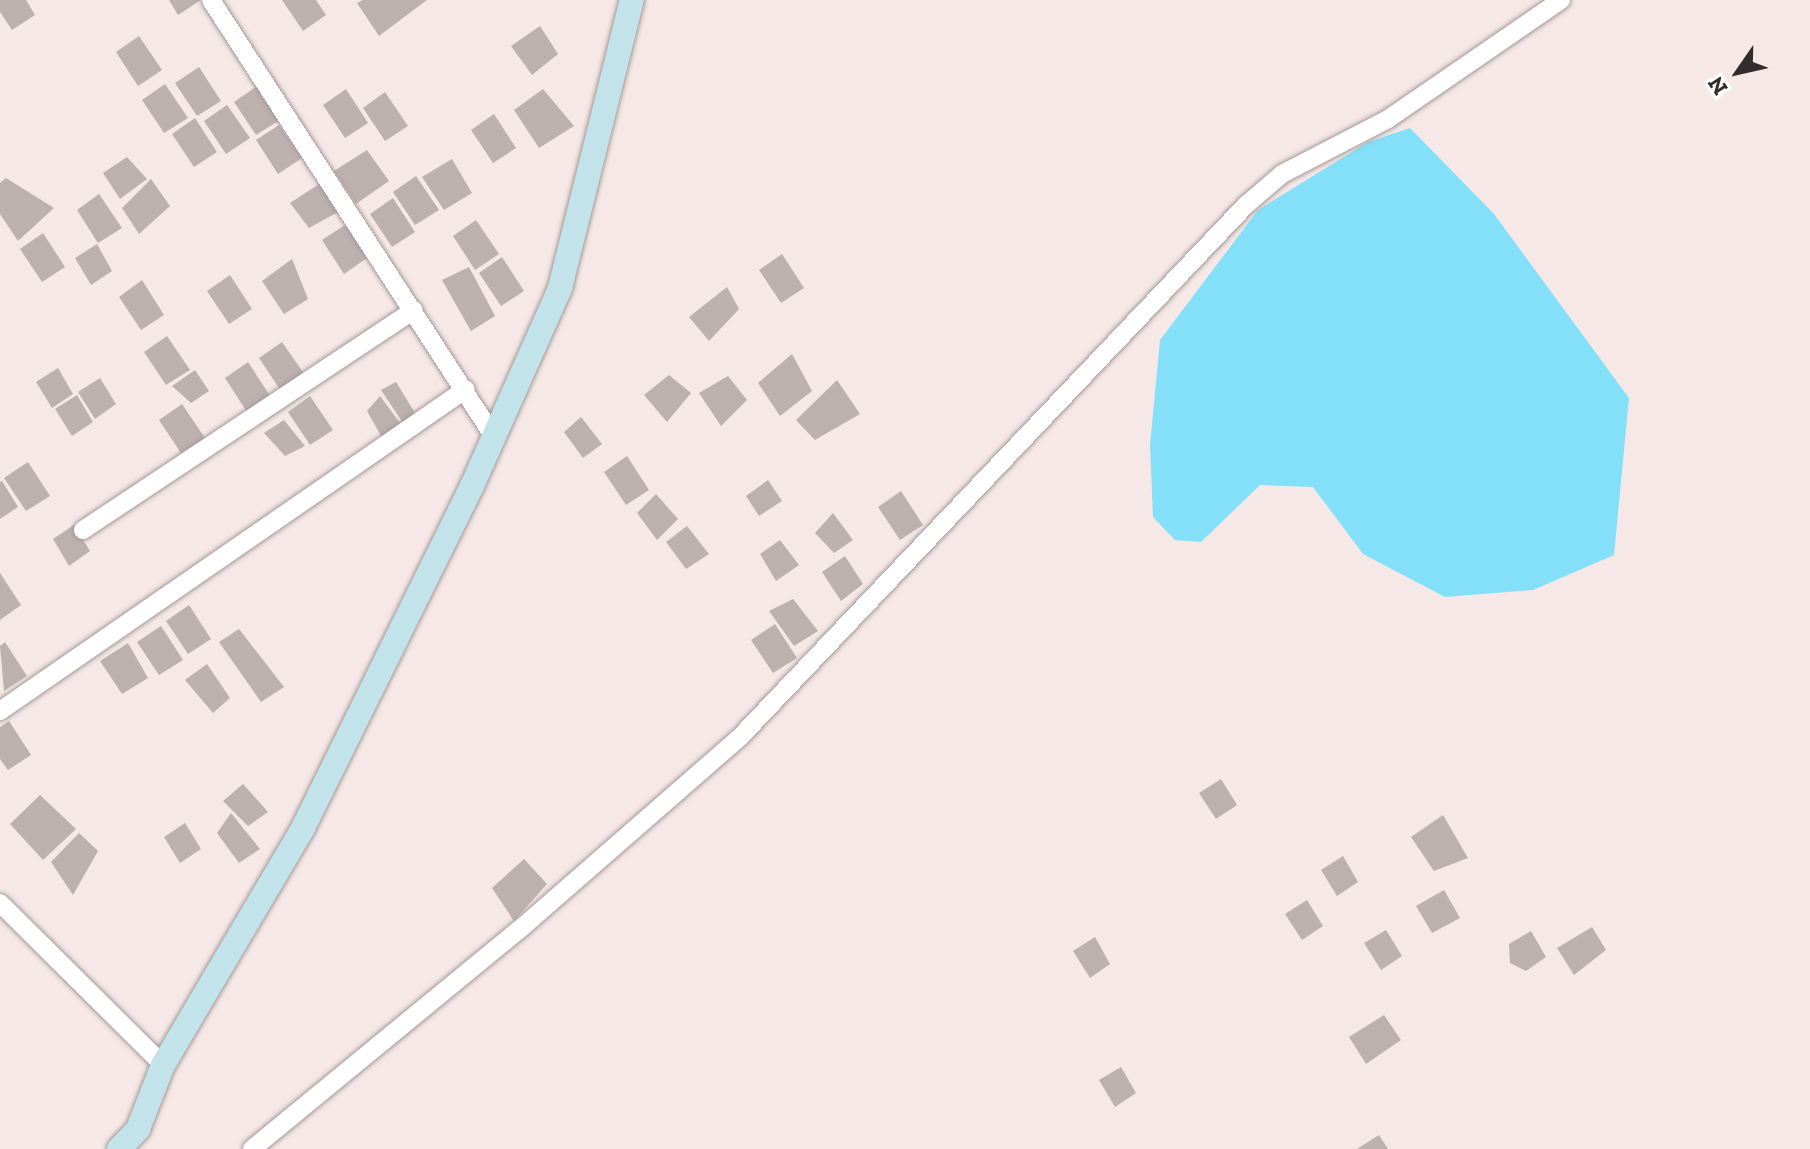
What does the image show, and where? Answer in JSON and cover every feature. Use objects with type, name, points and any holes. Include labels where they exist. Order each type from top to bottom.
[{"type":"street","points":[[211,0],[466,389],[494,437]]},
{"type":"street","points":[[119,1149],[138,1129],[163,1065],[303,828],[494,437],[560,288],[632,0]]},
{"type":"street","points":[[252,1149],[520,929],[741,736],[1246,205],[1282,174],[1388,119],[1561,0]]},
{"type":"street","points":[[83,530],[414,310]]},
{"type":"street","points":[[0,711],[466,389]]},
{"type":"street","points":[[0,903],[163,1065]]},
{"type":"water","points":[[1410,128],[1494,214],[1629,398],[1614,555],[1533,590],[1445,597],[1363,554],[1313,487],[1260,485],[1201,542],[1175,540],[1153,517],[1150,445],[1160,340],[1258,210],[1368,142]]},
{"type":"building","points":[[0,0],[26,0],[35,15],[12,30],[0,12]]},
{"type":"building","points":[[169,0],[201,0],[178,15]]},
{"type":"building","points":[[282,0],[316,0],[326,15],[303,31]]},
{"type":"building","points":[[363,0],[427,0],[379,36],[357,3]]},
{"type":"building","points":[[540,26],[558,54],[532,75],[511,46]]},
{"type":"building","points":[[139,36],[162,70],[138,86],[116,52]]},
{"type":"building","points":[[199,67],[221,101],[197,116],[175,83]]},
{"type":"building","points":[[165,84],[188,118],[164,133],[142,100]]},
{"type":"building","points":[[257,86],[280,120],[256,135],[234,102]]},
{"type":"building","points":[[346,89],[368,123],[345,138],[323,105]]},
{"type":"building","points":[[543,89],[574,126],[539,148],[514,110]]},
{"type":"building","points":[[385,92],[408,126],[385,141],[363,108]]},
{"type":"building","points":[[227,105],[250,138],[226,154],[204,121]]},
{"type":"building","points":[[494,114],[516,148],[493,163],[471,130]]},
{"type":"building","points":[[195,118],[217,152],[194,167],[172,134]]},
{"type":"building","points":[[279,125],[302,158],[278,174],[256,140]]},
{"type":"building","points":[[367,150],[389,181],[356,204],[334,171]]},
{"type":"building","points":[[127,157],[147,179],[120,199],[103,173]]},
{"type":"building","points":[[452,159],[472,193],[444,210],[422,177]]},
{"type":"building","points":[[416,176],[439,210],[415,225],[393,192]]},
{"type":"building","points":[[6,178],[54,208],[18,241],[0,214],[0,183]]},
{"type":"building","points":[[151,179],[170,206],[139,234],[122,208]]},
{"type":"building","points":[[319,184],[340,211],[309,228],[290,203]]},
{"type":"building","points":[[99,194],[122,228],[98,243],[77,210]]},
{"type":"building","points":[[393,198],[415,232],[392,247],[370,214]]},
{"type":"building","points":[[476,220],[499,254],[475,270],[453,236]]},
{"type":"building","points":[[345,225],[367,258],[344,274],[322,240]]},
{"type":"building","points":[[43,233],[65,267],[42,282],[20,249]]},
{"type":"building","points":[[97,244],[112,271],[91,285],[75,258]]},
{"type":"building","points":[[782,254],[804,288],[781,303],[759,270]]},
{"type":"building","points":[[502,257],[524,291],[501,306],[479,273]]},
{"type":"building","points":[[292,259],[308,299],[284,314],[262,281]]},
{"type":"building","points":[[469,267],[495,316],[471,331],[442,280]]},
{"type":"building","points":[[230,275],[252,309],[229,324],[207,291]]},
{"type":"building","points":[[142,280],[164,315],[141,330],[119,297]]},
{"type":"building","points":[[727,287],[739,309],[709,341],[689,317]]},
{"type":"building","points":[[167,336],[190,370],[166,385],[144,352]]},
{"type":"building","points":[[282,342],[305,375],[281,391],[259,358]]},
{"type":"building","points":[[792,354],[812,391],[780,416],[758,383]]},
{"type":"building","points":[[248,362],[270,396],[247,412],[225,378]]},
{"type":"building","points":[[58,368],[73,394],[52,408],[36,382]]},
{"type":"building","points":[[195,370],[209,391],[191,403],[172,386]]},
{"type":"building","points":[[669,375],[691,393],[667,422],[644,395]]},
{"type":"building","points":[[728,376],[747,400],[721,426],[699,393]]},
{"type":"building","points":[[100,378],[116,404],[95,419],[78,392]]},
{"type":"building","points":[[837,380],[860,414],[815,440],[796,420]]},
{"type":"building","points":[[396,382],[415,413],[403,423],[381,390]]},
{"type":"building","points":[[77,395],[93,422],[72,436],[55,409]]},
{"type":"building","points":[[310,396],[333,430],[310,445],[288,412]]},
{"type":"building","points":[[380,396],[403,427],[384,441],[367,411]]},
{"type":"building","points":[[182,404],[205,438],[181,453],[159,420]]},
{"type":"building","points":[[581,417],[602,444],[583,458],[564,432]]},
{"type":"building","points":[[284,420],[305,446],[285,456],[264,433]]},
{"type":"building","points":[[627,456],[649,490],[626,505],[604,472]]},
{"type":"building","points":[[28,462],[50,496],[26,511],[4,478]]},
{"type":"building","points":[[768,480],[782,501],[759,516],[746,496]]},
{"type":"building","points":[[0,482],[18,507],[0,519]]},
{"type":"building","points":[[901,491],[923,525],[900,540],[878,507]]},
{"type":"building","points":[[656,494],[678,519],[657,540],[637,513]]},
{"type":"building","points":[[833,513],[853,540],[834,553],[815,533]]},
{"type":"building","points":[[74,525],[90,551],[69,566],[53,539]]},
{"type":"building","points":[[687,526],[709,554],[686,569],[666,542]]},
{"type":"building","points":[[780,540],[799,565],[776,581],[760,554]]},
{"type":"building","points":[[845,556],[863,584],[841,601],[822,572]]},
{"type":"building","points":[[0,573],[21,605],[0,620]]},
{"type":"building","points":[[793,599],[818,631],[794,646],[769,611]]},
{"type":"building","points":[[189,605],[211,639],[188,654],[166,621]]},
{"type":"building","points":[[775,624],[797,658],[773,673],[751,640]]},
{"type":"building","points":[[161,626],[183,660],[159,675],[137,642]]},
{"type":"building","points":[[239,629],[284,687],[261,702],[219,642]]},
{"type":"building","points":[[5,642],[27,676],[4,691],[0,646]]},
{"type":"building","points":[[128,643],[148,678],[122,694],[100,661]]},
{"type":"building","points":[[207,664],[230,698],[213,713],[185,680]]},
{"type":"building","points":[[9,721],[31,755],[8,770],[0,759],[0,727]]},
{"type":"building","points":[[1221,779],[1237,805],[1216,819],[1199,793]]},
{"type":"building","points":[[243,784],[268,812],[248,826],[223,801]]},
{"type":"building","points":[[40,795],[76,829],[43,860],[10,824]]},
{"type":"building","points":[[231,813],[260,849],[239,863],[217,833]]},
{"type":"building","points":[[1443,815],[1468,858],[1434,871],[1411,837]]},
{"type":"building","points":[[185,823],[201,849],[180,863],[164,837]]},
{"type":"building","points":[[79,833],[98,851],[73,895],[51,862]]},
{"type":"building","points":[[1343,856],[1358,882],[1337,896],[1321,870]]},
{"type":"building","points":[[524,859],[547,884],[514,921],[492,888]]},
{"type":"building","points":[[1444,890],[1460,918],[1432,933],[1416,906]]},
{"type":"building","points":[[1307,900],[1323,926],[1302,940],[1285,914]]},
{"type":"building","points":[[1592,927],[1606,950],[1574,975],[1557,948]]},
{"type":"building","points":[[1386,930],[1402,956],[1381,970],[1364,943]]},
{"type":"building","points":[[1531,931],[1546,957],[1526,971],[1510,963],[1509,944]]},
{"type":"building","points":[[1095,937],[1110,964],[1090,978],[1073,951]]},
{"type":"building","points":[[1384,1015],[1401,1040],[1366,1064],[1349,1037]]},
{"type":"building","points":[[1121,1067],[1136,1093],[1115,1107],[1099,1080]]},
{"type":"building","points":[[1379,1135],[1388,1149],[1357,1149]]}]
